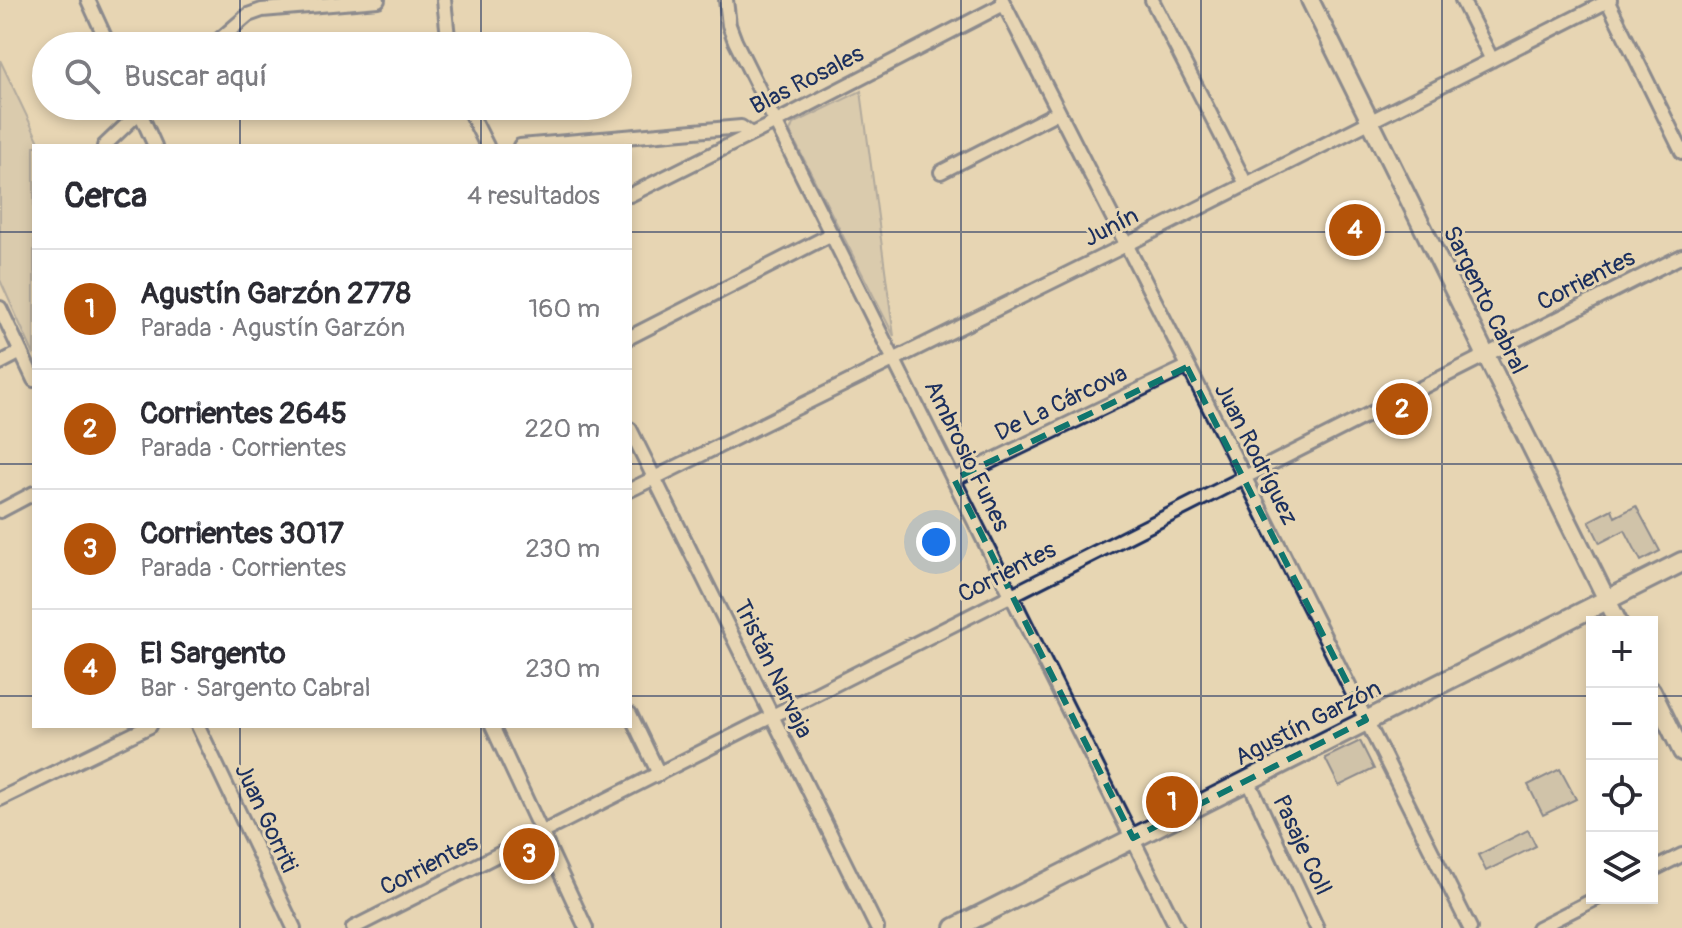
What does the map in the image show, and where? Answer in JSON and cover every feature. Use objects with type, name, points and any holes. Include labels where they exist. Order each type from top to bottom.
[{"type":"main road","name":"Agustín Garzón","points":[[955,928],[1682,562]]},
{"type":"street","points":[[88,0],[103,32]]},
{"type":"street","points":[[228,32],[248,15],[262,10],[378,0]]},
{"type":"street","points":[[444,0],[447,32]]},
{"type":"street","name":"Ambrosio Funes","points":[[726,0],[729,25],[735,41],[1177,928]]},
{"type":"street","points":[[1152,0],[1246,184]]},
{"type":"street","name":"Sargento Cabral","points":[[1310,0],[1615,616]]},
{"type":"street","points":[[1462,0],[1492,60]]},
{"type":"street","points":[[1608,0],[1682,152]]},
{"type":"street","name":"Junín","points":[[632,489],[1126,245],[1608,0]]},
{"type":"street","name":"Blas Rosales","points":[[632,194],[1003,2]]},
{"type":"street","name":"Juan Rodríguez","points":[[1003,2],[1470,928]]},
{"type":"street","points":[[941,172],[1058,112]]},
{"type":"street","points":[[106,144],[129,120]]},
{"type":"street","points":[[145,120],[154,144]]},
{"type":"street","points":[[474,120],[486,144]]},
{"type":"street","points":[[543,144],[741,127],[751,134]]},
{"type":"street","points":[[632,336],[832,234]]},
{"type":"street","name":"Corrientes","points":[[353,928],[1682,256]]},
{"type":"street","points":[[0,308],[32,376]]},
{"type":"street","points":[[0,363],[21,352]]},
{"type":"street","name":"De La Cárcova","points":[[954,479],[1187,367]]},
{"type":"street","name":"Tristán Narvaja","points":[[632,433],[877,928]]},
{"type":"street","points":[[0,511],[32,494]]},
{"type":"street","points":[[1658,703],[1682,752]]},
{"type":"street","points":[[632,718],[659,774]]},
{"type":"street","points":[[0,799],[146,728]]},
{"type":"street","name":"Juan Gorriti","points":[[199,728],[294,928]]},
{"type":"street","points":[[493,728],[586,928]]},
{"type":"street","name":"Pasaje Coll","points":[[1248,780],[1317,928]]},
{"type":"street","points":[[1658,867],[1682,855]]},
{"type":"street","points":[[1538,928],[1586,904]]},
{"type":"highlighted area","points":[[1187,367],[1366,720],[1133,838],[954,479]]},
{"type":"shaded area","points":[[0,60],[40,144],[32,144],[32,351],[0,280]]},
{"type":"shaded area","points":[[861,91],[894,336],[790,132],[793,124]]},
{"type":"building","points":[[1636,506],[1660,551],[1641,561],[1625,530],[1600,543],[1589,521],[1612,509],[1615,517]]},
{"type":"building","points":[[1360,741],[1374,769],[1339,786],[1325,758]]},
{"type":"building","points":[[1560,769],[1576,799],[1543,815],[1528,785]]},
{"type":"building","points":[[1528,830],[1536,846],[1486,871],[1478,855]]},
{"type":"place","name":"El Sargento","points":[[1355,230]]},
{"type":"place","name":"Corrientes 2645","points":[[1402,409]]},
{"type":"place","name":"Agustín Garzón 2778","points":[[1172,802]]},
{"type":"place","name":"Corrientes 3017","points":[[529,854]]}]
